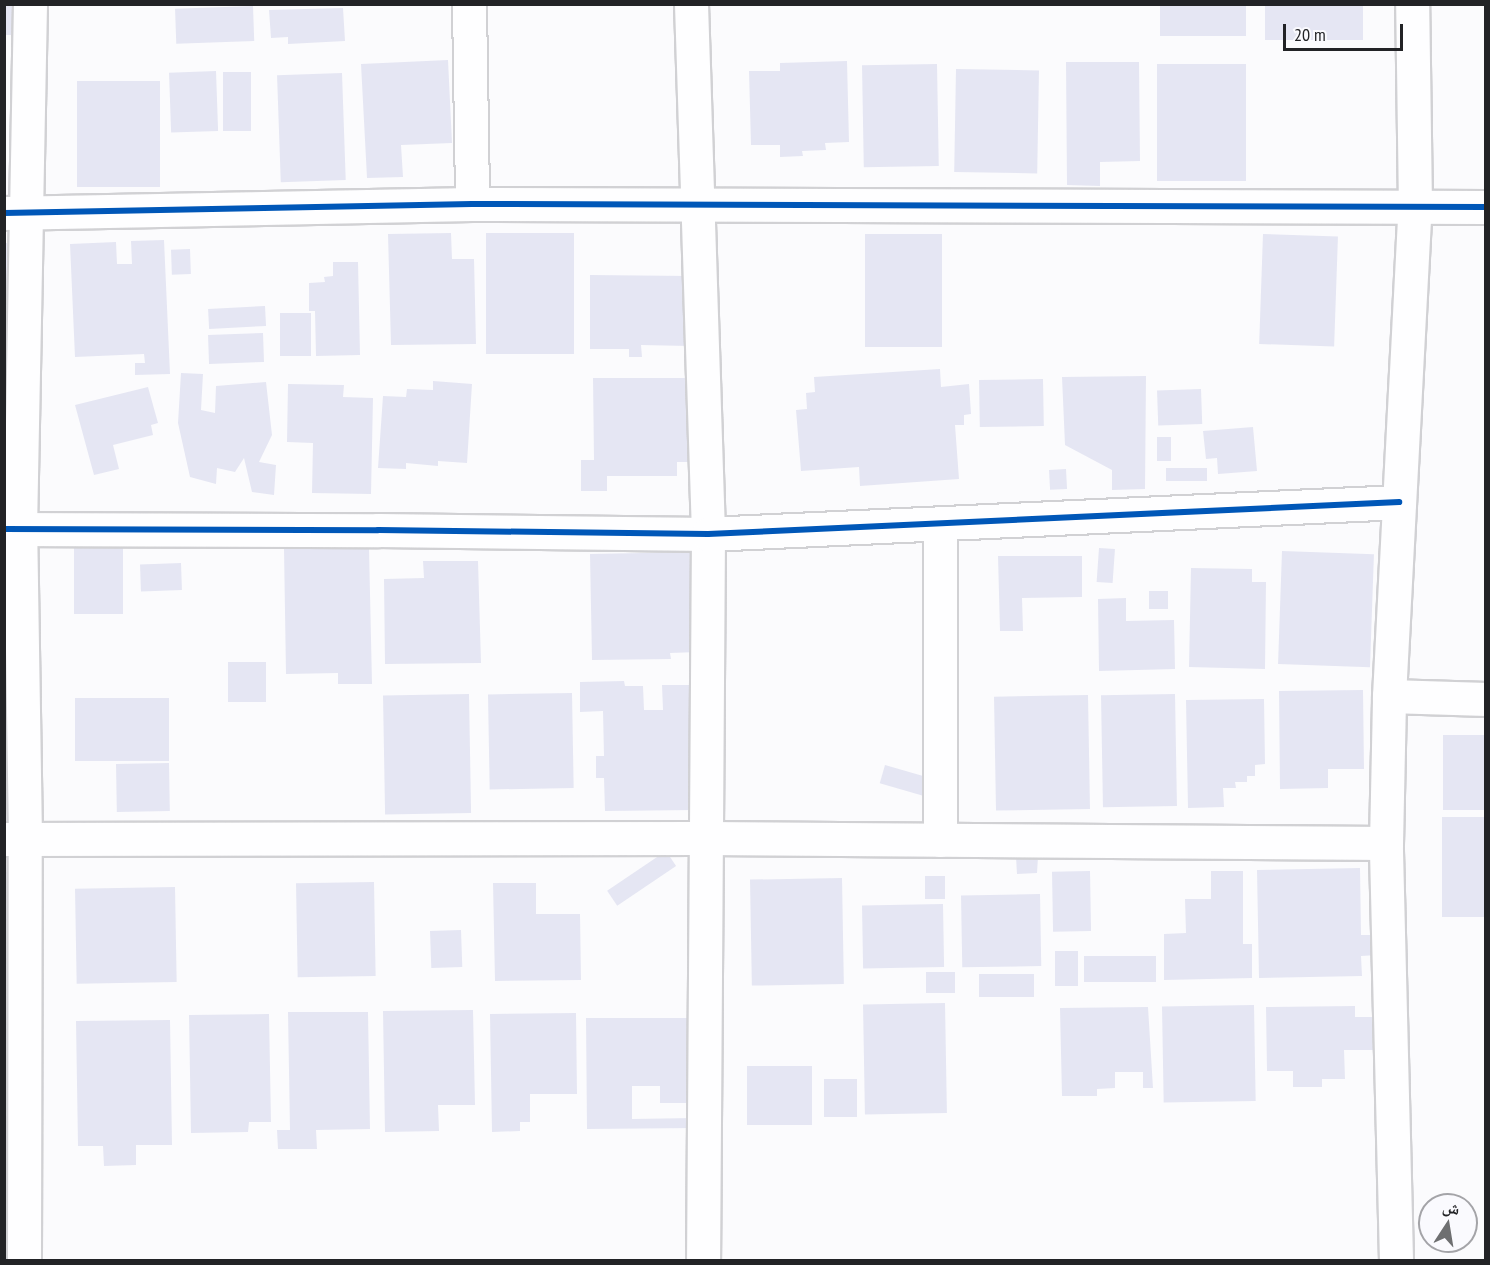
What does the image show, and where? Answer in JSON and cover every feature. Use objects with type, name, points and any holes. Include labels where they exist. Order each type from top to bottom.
[{"type":"street","points":[[24,1260],[15,838],[12,529],[14,213],[30,4]]},
{"type":"street","points":[[469,4],[472,204]]},
{"type":"street","points":[[691,4],[708,534],[703,1260]]},
{"type":"street","points":[[1396,1260],[1386,843],[1389,696],[1414,207],[1412,4]]},
{"type":"street","points":[[14,213],[472,204],[1485,207]]},
{"type":"street","points":[[12,529],[708,534],[1399,502]]},
{"type":"street","points":[[940,524],[940,840]]},
{"type":"street","points":[[1389,696],[1485,699]]},
{"type":"street","points":[[15,838],[706,838],[1386,843]]},
{"type":"building","points":[[4,4],[12,4],[12,35],[4,35]]},
{"type":"building","points":[[1265,4],[1363,4],[1363,40],[1265,40]]},
{"type":"building","points":[[1160,5],[1246,5],[1246,36],[1160,36]]},
{"type":"building","points":[[253,6],[254,41],[176,44],[175,9]]},
{"type":"building","points":[[343,8],[345,41],[288,44],[288,37],[271,38],[269,10]]},
{"type":"building","points":[[448,60],[452,143],[401,145],[403,177],[367,178],[361,64]]},
{"type":"building","points":[[847,61],[849,142],[825,143],[826,150],[802,151],[803,156],[780,157],[780,145],[751,145],[749,71],[780,71],[780,63]]},
{"type":"building","points":[[1066,62],[1139,62],[1140,161],[1100,162],[1100,186],[1067,185]]},
{"type":"building","points":[[937,64],[939,166],[864,167],[862,65]]},
{"type":"building","points":[[1157,64],[1246,64],[1246,181],[1157,181]]},
{"type":"building","points":[[956,69],[1039,70],[1037,173],[954,172]]},
{"type":"building","points":[[216,71],[218,131],[171,133],[169,73]]},
{"type":"building","points":[[223,72],[251,72],[251,131],[223,131]]},
{"type":"building","points":[[342,73],[346,180],[281,182],[277,75]]},
{"type":"building","points":[[77,81],[160,81],[160,187],[77,187]]},
{"type":"building","points":[[451,233],[452,259],[474,259],[476,344],[391,345],[388,234]]},
{"type":"building","points":[[486,233],[574,233],[574,354],[486,354]]},
{"type":"building","points":[[865,234],[942,234],[942,347],[865,347]]},
{"type":"building","points":[[1263,234],[1338,237],[1334,347],[1259,344]]},
{"type":"building","points":[[164,240],[170,374],[135,375],[135,363],[145,363],[144,354],[75,357],[70,244],[116,242],[117,264],[132,264],[131,241]]},
{"type":"building","points":[[4,243],[9,243],[9,355],[4,355]]},
{"type":"building","points":[[190,249],[191,274],[172,275],[171,250]]},
{"type":"building","points":[[333,262],[358,262],[360,355],[316,356],[315,311],[309,311],[309,283],[325,282],[324,277],[333,276]]},
{"type":"building","points":[[590,275],[689,276],[689,346],[641,345],[642,357],[629,357],[629,349],[590,349]]},
{"type":"building","points":[[265,306],[266,326],[209,329],[208,309]]},
{"type":"building","points":[[280,313],[311,313],[311,356],[280,356]]},
{"type":"building","points":[[263,333],[264,362],[209,364],[208,335]]},
{"type":"building","points":[[940,369],[941,387],[969,384],[971,414],[964,415],[964,425],[955,425],[959,479],[860,486],[859,467],[801,471],[796,410],[807,409],[806,393],[815,392],[814,377]]},
{"type":"building","points":[[181,373],[203,374],[201,410],[215,413],[216,386],[266,382],[272,435],[259,462],[276,465],[274,495],[252,492],[244,458],[235,472],[217,468],[216,484],[190,477],[178,423]]},
{"type":"building","points":[[1146,376],[1145,489],[1112,490],[1112,470],[1065,445],[1062,377]]},
{"type":"building","points":[[593,378],[698,378],[698,462],[677,462],[677,476],[607,476],[607,491],[581,491],[581,460],[594,460]]},
{"type":"building","points":[[1043,379],[1044,426],[980,427],[979,380]]},
{"type":"building","points":[[433,381],[472,384],[467,463],[438,461],[438,466],[406,463],[406,469],[378,468],[383,396],[406,397],[407,389],[433,390]]},
{"type":"building","points":[[288,384],[344,385],[343,397],[373,398],[371,494],[312,493],[313,443],[287,442]]},
{"type":"building","points":[[148,387],[158,423],[151,425],[153,435],[113,445],[119,469],[94,475],[75,405]]},
{"type":"building","points":[[1201,389],[1202,424],[1158,426],[1157,391]]},
{"type":"building","points":[[1253,427],[1257,471],[1218,474],[1217,458],[1206,459],[1203,431]]},
{"type":"building","points":[[1157,437],[1171,437],[1171,461],[1157,461]]},
{"type":"building","points":[[1166,468],[1207,468],[1207,481],[1166,481]]},
{"type":"building","points":[[1066,469],[1067,489],[1050,490],[1049,470]]},
{"type":"building","points":[[74,544],[123,544],[123,614],[74,614]]},
{"type":"building","points":[[369,548],[372,684],[338,684],[338,673],[286,674],[284,549]]},
{"type":"building","points":[[1099,548],[1115,549],[1113,583],[1097,582]]},
{"type":"building","points":[[1282,551],[1374,554],[1370,667],[1278,664]]},
{"type":"building","points":[[696,552],[698,652],[670,653],[671,659],[592,660],[590,554]]},
{"type":"building","points":[[998,556],[1082,556],[1082,597],[1022,598],[1023,631],[1000,631]]},
{"type":"building","points":[[423,561],[478,561],[481,663],[385,664],[384,579],[424,578]]},
{"type":"building","points":[[181,563],[182,590],[141,591],[140,564]]},
{"type":"building","points":[[1191,568],[1252,569],[1252,582],[1266,582],[1265,669],[1189,667]]},
{"type":"building","points":[[1149,591],[1168,591],[1168,609],[1149,609]]},
{"type":"building","points":[[1126,598],[1126,621],[1174,620],[1175,669],[1099,671],[1098,599]]},
{"type":"building","points":[[228,662],[266,662],[266,702],[228,702]]},
{"type":"building","points":[[624,681],[625,686],[643,686],[644,710],[663,710],[662,685],[692,685],[694,810],[605,811],[604,778],[596,778],[596,756],[604,756],[603,711],[580,712],[580,682]]},
{"type":"building","points":[[1363,690],[1364,769],[1328,769],[1328,788],[1280,789],[1279,691]]},
{"type":"building","points":[[572,693],[574,788],[490,789],[488,694]]},
{"type":"building","points":[[469,694],[471,813],[385,814],[383,696]]},
{"type":"building","points":[[1175,694],[1177,806],[1103,807],[1101,695]]},
{"type":"building","points":[[1088,695],[1090,809],[996,811],[994,697]]},
{"type":"building","points":[[75,698],[169,698],[169,761],[75,761]]},
{"type":"building","points":[[1264,699],[1265,764],[1255,765],[1255,776],[1247,776],[1247,782],[1235,782],[1236,788],[1223,788],[1224,807],[1188,808],[1186,700]]},
{"type":"building","points":[[1443,735],[1486,735],[1486,810],[1443,810]]},
{"type":"building","points":[[169,763],[170,811],[117,812],[116,764]]},
{"type":"building","points":[[885,765],[928,777],[923,796],[880,783]]},
{"type":"building","points":[[1442,817],[1486,817],[1486,917],[1442,917]]},
{"type":"building","points":[[666,851],[676,866],[617,906],[607,891]]},
{"type":"building","points":[[1016,857],[1038,857],[1037,873],[1017,874]]},
{"type":"building","points":[[1360,868],[1361,935],[1377,935],[1377,955],[1361,956],[1362,976],[1259,978],[1257,870]]},
{"type":"building","points":[[1090,871],[1091,931],[1053,932],[1052,872]]},
{"type":"building","points":[[1211,871],[1243,871],[1243,944],[1252,944],[1252,978],[1164,980],[1164,934],[1186,933],[1185,899],[1211,899]]},
{"type":"building","points":[[4,872],[12,872],[14,981],[4,981]]},
{"type":"building","points":[[925,876],[945,876],[945,899],[925,899]]},
{"type":"building","points":[[842,878],[844,984],[752,986],[750,880]]},
{"type":"building","points":[[374,882],[376,976],[298,977],[296,883]]},
{"type":"building","points":[[493,883],[536,883],[536,914],[580,914],[581,980],[495,981]]},
{"type":"building","points":[[175,887],[177,982],[77,984],[75,889]]},
{"type":"building","points":[[1040,894],[1041,966],[962,967],[961,895]]},
{"type":"building","points":[[943,904],[944,967],[863,968],[862,905]]},
{"type":"building","points":[[461,930],[462,967],[431,968],[430,931]]},
{"type":"building","points":[[1055,951],[1078,951],[1078,986],[1055,986]]},
{"type":"building","points":[[1084,956],[1156,956],[1156,982],[1084,982]]},
{"type":"building","points":[[926,972],[955,972],[955,993],[926,993]]},
{"type":"building","points":[[979,974],[1034,974],[1034,997],[979,997]]},
{"type":"building","points":[[945,1003],[947,1113],[865,1114],[863,1004]]},
{"type":"building","points":[[1254,1005],[1256,1101],[1164,1103],[1162,1007]]},
{"type":"building","points":[[1355,1006],[1355,1017],[1372,1017],[1373,1050],[1344,1050],[1345,1079],[1322,1079],[1322,1087],[1293,1087],[1293,1071],[1267,1071],[1266,1007]]},
{"type":"building","points":[[1148,1007],[1153,1088],[1143,1088],[1143,1072],[1115,1072],[1115,1088],[1097,1089],[1097,1096],[1062,1096],[1060,1008]]},
{"type":"building","points":[[473,1010],[475,1105],[438,1105],[439,1131],[385,1132],[383,1011]]},
{"type":"building","points":[[288,1012],[368,1012],[370,1129],[316,1130],[317,1149],[278,1149],[277,1130],[290,1130]]},
{"type":"building","points":[[576,1013],[577,1094],[530,1094],[530,1122],[520,1122],[520,1131],[492,1132],[490,1014]]},
{"type":"building","points":[[269,1014],[271,1122],[249,1122],[248,1132],[191,1133],[189,1015]]},
{"type":"building","points":[[4,1017],[15,1017],[17,1095],[4,1095]]},
{"type":"building","points":[[586,1018],[692,1018],[694,1103],[660,1103],[660,1086],[632,1086],[632,1119],[694,1118],[694,1128],[587,1129]]},
{"type":"building","points":[[170,1020],[172,1145],[136,1145],[136,1165],[104,1166],[103,1146],[78,1146],[76,1021]]},
{"type":"building","points":[[747,1066],[812,1066],[812,1125],[747,1125]]},
{"type":"building","points":[[824,1079],[857,1079],[857,1117],[824,1117]]},
{"type":"cycle path","points":[[4,213],[472,204],[1486,207]]},
{"type":"cycle path","points":[[4,529],[708,534],[1399,502]]}]
